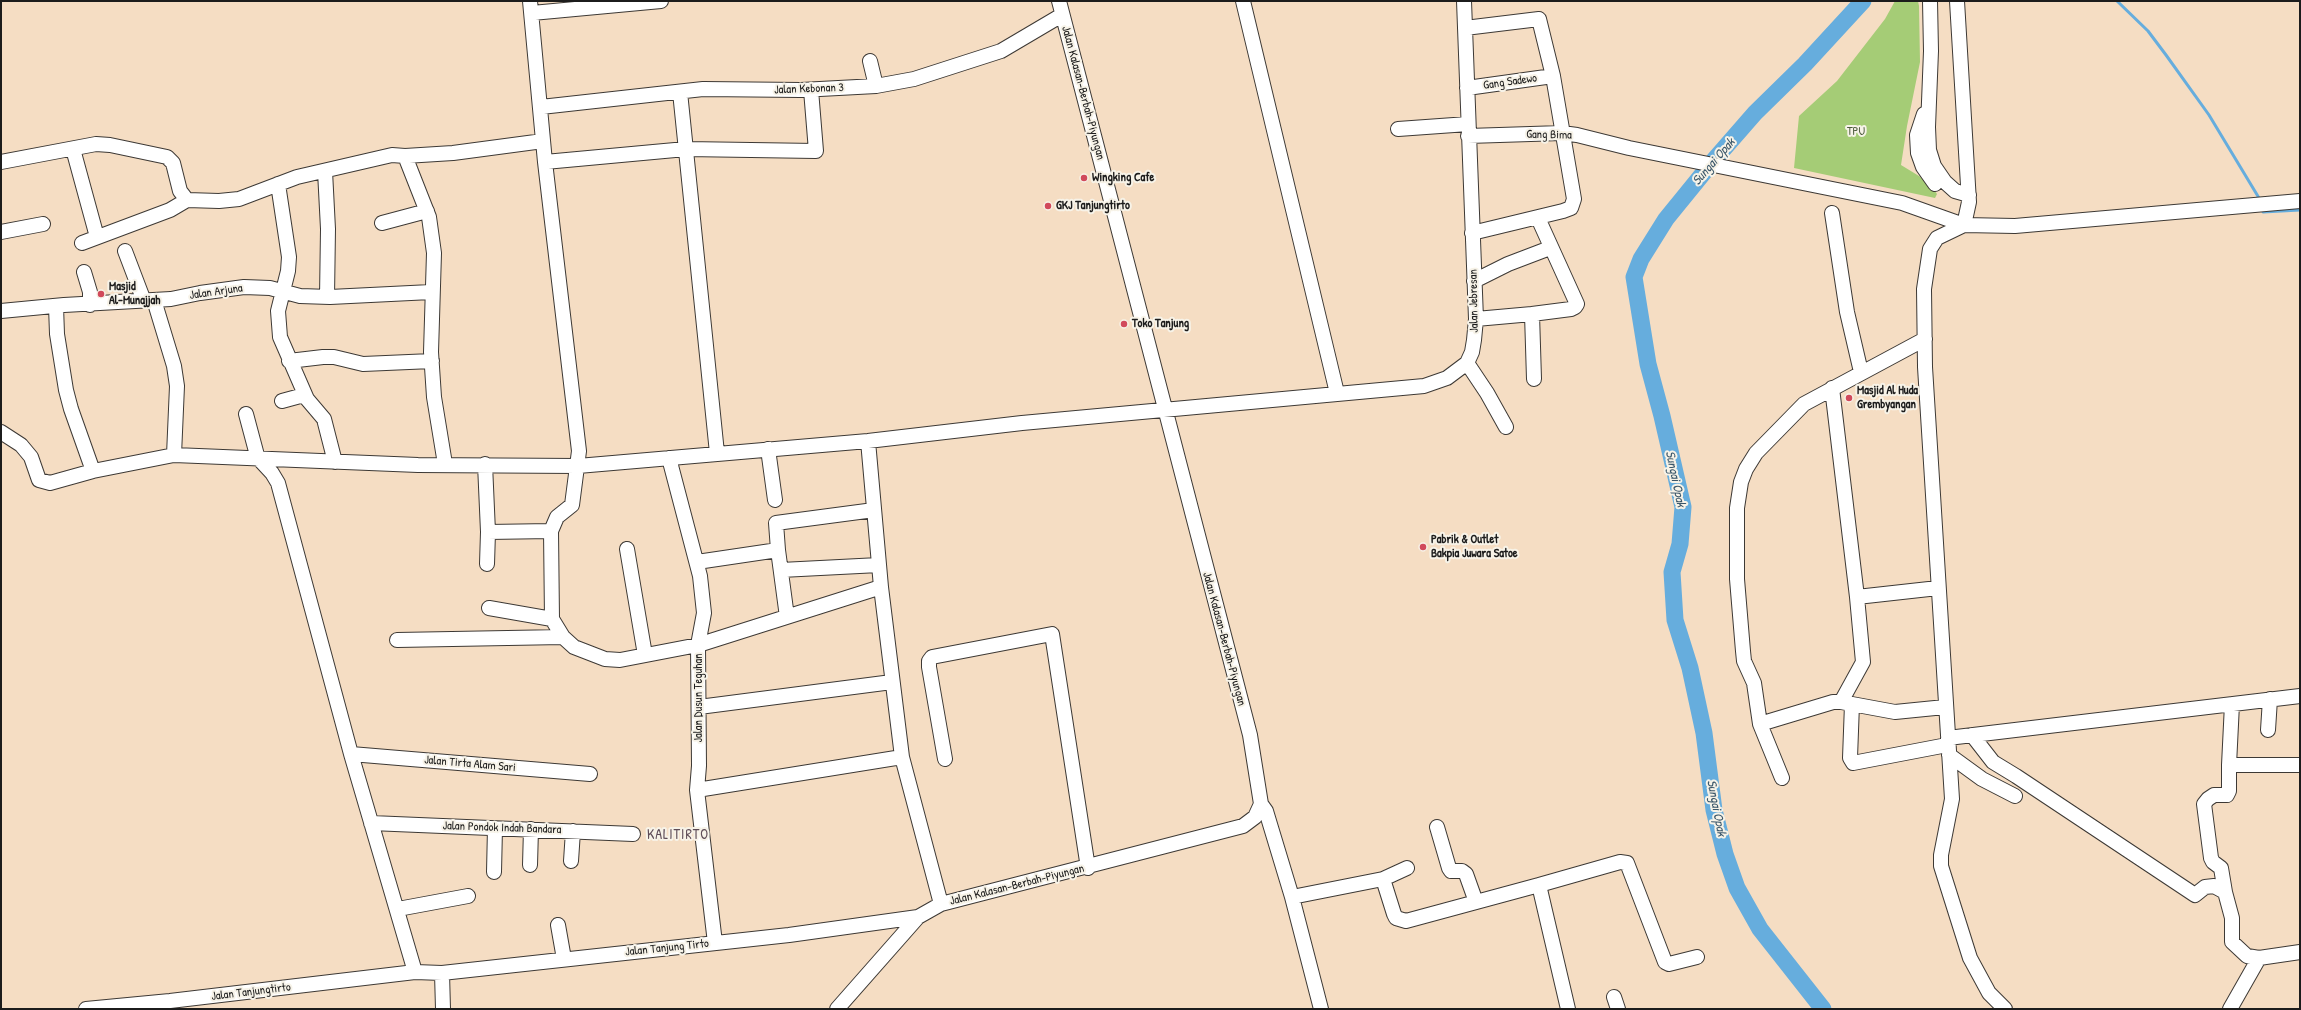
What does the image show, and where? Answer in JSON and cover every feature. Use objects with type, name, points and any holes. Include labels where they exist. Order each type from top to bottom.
[{"type":"street","points":[[662,1],[531,7],[545,162],[568,372],[577,430],[578,466],[572,505],[557,517],[551,531],[552,619],[563,637],[574,647],[605,658],[620,660],[698,646],[881,587]]},
{"type":"street","name":"Jalan Kalasan-Berbah-Piyungan","points":[[837,1009],[918,917],[941,904],[1088,868],[1243,826],[1255,817],[1261,804],[1250,735],[1059,1]]},
{"type":"street","points":[[1243,1],[1337,393]]},
{"type":"street","name":"Jalan Jebresan","points":[[1464,1],[1476,319],[1472,352],[1467,363]]},
{"type":"street","points":[[1930,1],[1931,51],[1928,107],[1922,117],[1918,135],[1918,153],[1923,167],[1943,192],[1953,198],[1969,199]]},
{"type":"street","points":[[1957,1],[1969,199],[1964,225]]},
{"type":"street","name":"Jalan Kebonan 3","points":[[541,107],[722,89],[811,90],[876,86],[914,78],[1001,51],[1062,15]]},
{"type":"street","points":[[1465,28],[1539,19],[1553,76],[1574,204],[1567,209],[1538,218],[1472,233]]},
{"type":"street","points":[[870,61],[876,86]]},
{"type":"street","name":"Gang Sadewo","points":[[1467,88],[1553,76]]},
{"type":"street","points":[[545,162],[686,149],[816,151],[811,90]]},
{"type":"street","points":[[680,92],[717,453]]},
{"type":"street","name":"Gang Bima","points":[[1398,129],[1562,133],[1629,148],[1902,202],[1964,225]]},
{"type":"street","points":[[82,243],[170,210],[187,200],[239,199],[297,177],[392,155],[405,156],[453,153],[543,141]]},
{"type":"street","points":[[1,162],[103,144],[166,157],[173,164],[180,190],[187,200]]},
{"type":"street","points":[[73,149],[97,237]]},
{"type":"street","points":[[405,156],[427,211],[434,253],[431,292],[432,361],[437,417],[444,464]]},
{"type":"street","points":[[325,171],[328,229],[327,297]]},
{"type":"street","points":[[278,184],[289,257],[284,291],[278,311],[280,337],[304,395],[313,408],[324,419],[335,462]]},
{"type":"street","points":[[2005,1009],[1989,993],[1970,958],[1941,866],[1941,855],[1952,799],[1938,588],[1925,339],[1924,289],[1930,249],[1937,238],[1964,225],[2015,226],[2300,201]]},
{"type":"street","points":[[382,223],[427,211]]},
{"type":"street","points":[[1832,213],[1847,312],[1861,372]]},
{"type":"street","points":[[1476,319],[1571,309],[1577,305],[1550,248],[1538,218]]},
{"type":"street","points":[[1,232],[42,224]]},
{"type":"street","points":[[1474,281],[1508,264],[1550,248]]},
{"type":"street","points":[[125,251],[149,300],[174,366],[177,386],[174,455]]},
{"type":"street","points":[[84,272],[90,292],[90,305]]},
{"type":"street","name":"Jalan Arjuna","points":[[1,311],[149,300],[244,287],[270,288],[300,296],[327,297],[431,292]]},
{"type":"street","points":[[56,306],[57,334],[66,390],[71,409],[94,471]]},
{"type":"street","points":[[1532,314],[1534,379]]},
{"type":"street","points":[[1782,778],[1762,723],[1754,683],[1744,661],[1737,563],[1737,508],[1741,482],[1746,469],[1768,439],[1804,404],[1861,372],[1925,339]]},
{"type":"street","points":[[289,361],[323,357],[334,357],[363,364],[432,361]]},
{"type":"street","points":[[1,432],[21,444],[31,457],[41,482],[50,483],[94,471],[174,455],[297,461],[578,466],[868,441],[1165,409],[1424,386],[1447,378],[1467,363],[1484,388],[1506,427]]},
{"type":"street","points":[[1832,388],[1857,597],[1863,662],[1846,703],[1850,758],[1853,763],[1948,746],[1972,734],[2300,696]]},
{"type":"street","points":[[282,401],[304,395]]},
{"type":"street","points":[[246,414],[258,459],[272,473],[278,483],[351,754],[398,909],[415,972]]},
{"type":"street","points":[[868,441],[881,587],[902,758],[941,904]]},
{"type":"street","points":[[768,449],[775,500]]},
{"type":"street","name":"Jalan Dusun Teguhan","points":[[669,458],[697,562],[704,613],[698,646],[699,707],[697,790],[715,942]]},
{"type":"street","points":[[278,483],[286,466],[297,461]]},
{"type":"street","points":[[485,464],[488,532],[487,564]]},
{"type":"street","points":[[787,617],[776,523],[874,510]]},
{"type":"street","points":[[488,532],[551,531]]},
{"type":"street","points":[[628,548],[645,656]]},
{"type":"street","points":[[697,562],[778,550]]},
{"type":"street","points":[[781,570],[879,565]]},
{"type":"street","points":[[1857,597],[1938,588]]},
{"type":"street","points":[[489,608],[552,619]]},
{"type":"street","points":[[945,759],[929,667],[929,661],[932,657],[1052,634],[1088,868]]},
{"type":"street","points":[[397,640],[563,637]]},
{"type":"street","points":[[699,707],[892,682]]},
{"type":"street","points":[[2268,730],[2270,699]]},
{"type":"street","points":[[1762,723],[1822,704],[1846,703],[1895,712],[1945,707]]},
{"type":"street","points":[[2232,704],[2229,791],[2227,795],[2214,795],[2204,804],[2211,858],[2213,862],[2221,868],[2225,892],[2232,918],[2232,942],[2247,956],[2259,958],[2300,952]]},
{"type":"street","points":[[1972,734],[1993,762],[2195,895],[2205,887],[2214,886],[2225,892]]},
{"type":"street","points":[[1948,746],[1982,779],[2015,796]]},
{"type":"street","name":"Jalan Tirta Alam Sari","points":[[351,754],[590,774]]},
{"type":"street","points":[[697,790],[902,758]]},
{"type":"street","points":[[2229,765],[2300,765]]},
{"type":"street","points":[[1261,804],[1266,811],[1292,897],[1321,1009]]},
{"type":"street","name":"Jalan Pondok Indah Bandara","points":[[371,823],[633,834]]},
{"type":"street","points":[[1437,827],[1449,868],[1451,871],[1462,871],[1466,874],[1476,902]]},
{"type":"street","points":[[494,872],[495,828]]},
{"type":"street","points":[[530,865],[531,829]]},
{"type":"street","points":[[571,862],[573,831]]},
{"type":"street","points":[[1383,880],[1394,914],[1403,920],[1410,920],[1620,862],[1627,863],[1665,962],[1669,964],[1697,957]]},
{"type":"street","points":[[1292,897],[1383,880],[1407,868]]},
{"type":"street","points":[[1539,885],[1568,1009]]},
{"type":"street","points":[[398,909],[468,896]]},
{"type":"street","name":"Jalan Tanjung Tirto","points":[[415,972],[442,973],[891,922],[918,917]]},
{"type":"street","points":[[891,922],[899,939]]},
{"type":"street","points":[[558,925],[564,959]]},
{"type":"street","points":[[2230,1009],[2259,958]]},
{"type":"street","name":"Jalan Tanjungtirto","points":[[86,1009],[170,1001],[415,972]]},
{"type":"street","points":[[442,973],[443,1009]]},
{"type":"green space","name":"TPU","points":[[1895,1],[1918,1],[1919,6],[1920,62],[1901,165],[1919,176],[1932,187],[1937,194],[1935,198],[1794,168],[1799,116],[1837,81],[1885,19]]},
{"type":"waterway","name":"Sungai Opak","points":[[1823,1009],[1760,929],[1737,888],[1725,854],[1714,810],[1704,733],[1690,668],[1675,620],[1672,572],[1680,544],[1683,507],[1662,416],[1648,364],[1634,277],[1641,259],[1666,219],[1714,160],[1755,113],[1805,64],[1863,1]]},
{"type":"waterway","points":[[2117,1],[2148,31],[2166,55],[2209,115],[2259,198]]},
{"type":"waterway","points":[[2263,212],[2300,210]]},
{"type":"place","name":"Wingking Cafe","points":[[1084,178]]},
{"type":"place","name":"GKJ Tanjungtirto","points":[[1048,206]]},
{"type":"place","name":"Masjid Al-Munajjah","points":[[101,294]]},
{"type":"place","name":"Toko Tanjung","points":[[1124,324]]},
{"type":"place","name":"Masjid Al Huda Grembyangan","points":[[1849,398]]},
{"type":"place","name":"Pabrik & Outlet Bakpia Juwara Satoe","points":[[1423,547]]},
{"type":"district","name":"KALITIRTO","points":[[678,835]]}]
